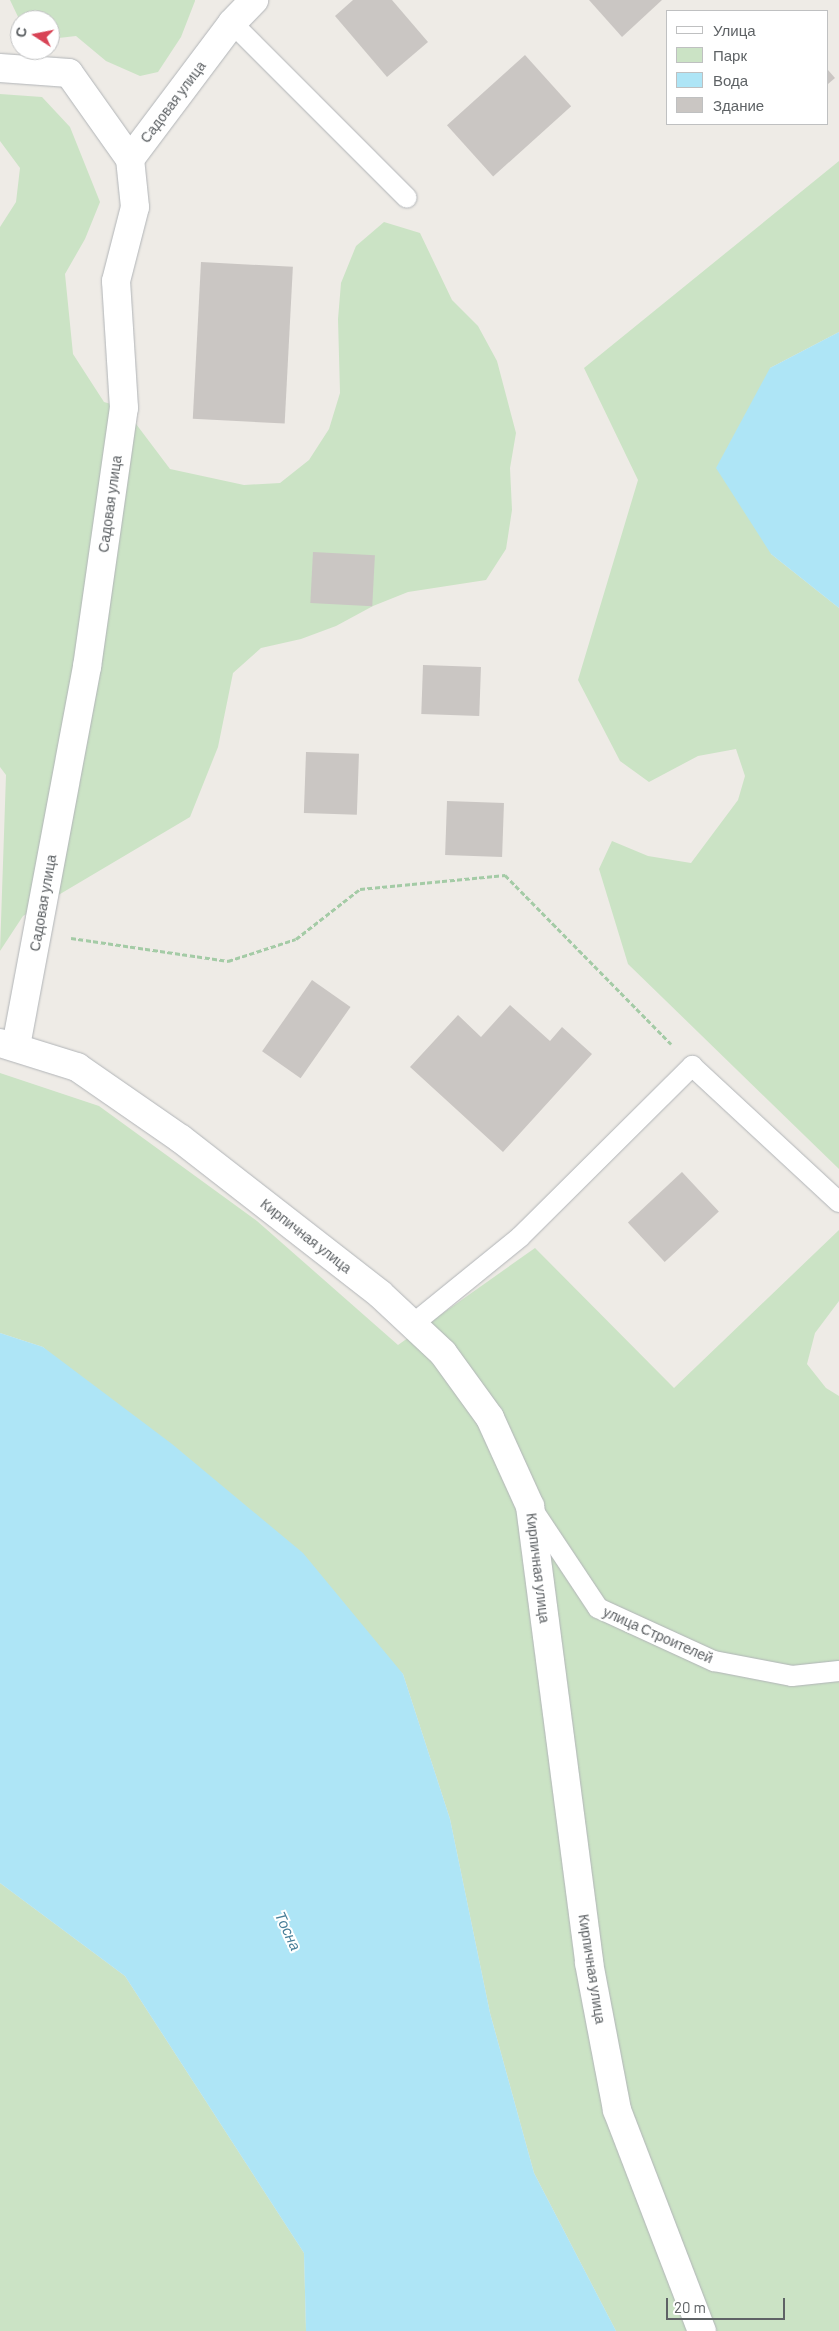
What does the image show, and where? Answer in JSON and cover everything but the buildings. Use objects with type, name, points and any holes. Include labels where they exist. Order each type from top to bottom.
[{"type":"street","name":"Садовая улица","points":[[8,1045],[38,933],[87,667],[124,408],[116,282],[135,207],[130,159],[232,23],[254,0]]},
{"type":"street","points":[[0,68],[69,72],[130,159]]},
{"type":"street","name":"Кирпичная улица","points":[[8,1045],[76,1067],[181,1139],[380,1294],[443,1353],[490,1418],[530,1506],[589,1963],[618,2110],[702,2331]]},
{"type":"lane","points":[[232,23],[407,198]]},
{"type":"lane","points":[[413,1324],[520,1237],[692,1066],[839,1202]]},
{"type":"lane","name":"улица Строителей","points":[[530,1506],[598,1608],[714,1662],[792,1676],[839,1670]]},
{"type":"path","points":[[38,933],[228,961],[296,939],[360,889],[505,875],[692,1066]]},
{"type":"green space","points":[[10,0],[195,0],[181,37],[158,72],[140,76],[106,61],[76,36],[60,38],[60,10],[15,10]]},
{"type":"green space","points":[[0,94],[42,97],[70,127],[100,202],[85,239],[65,274],[73,354],[104,402],[124,408],[170,469],[244,485],[280,483],[309,460],[329,429],[340,393],[338,319],[341,283],[356,246],[384,222],[420,233],[452,300],[478,326],[497,361],[516,433],[510,468],[512,510],[506,549],[486,580],[408,592],[373,606],[336,626],[301,639],[261,648],[233,673],[218,747],[190,817],[23,916],[0,951],[6,775],[0,767],[0,227],[16,202],[20,168],[0,141]]},
{"type":"green space","points":[[839,161],[839,332],[770,368],[771,554],[839,608],[839,1169],[628,964],[599,869],[612,841],[648,856],[691,863],[738,800],[745,776],[736,749],[698,756],[649,782],[620,761],[578,680],[638,480],[584,368]]},
{"type":"green space","points":[[0,1073],[99,1106],[257,1221],[398,1345],[535,1248],[674,1388],[839,1230],[839,1301],[815,1333],[807,1364],[826,1388],[839,1396],[839,2331],[616,2331],[534,2173],[490,2013],[450,1819],[403,1674],[43,1347],[0,1333]]},
{"type":"green space","points":[[0,1883],[125,1976],[304,2253],[306,2331],[0,2331]]},
{"type":"water","points":[[839,332],[839,608],[771,554],[716,468],[770,368]]},
{"type":"water","name":"Тосна","points":[[0,1333],[43,1347],[172,1444],[303,1553],[403,1674],[450,1819],[490,2013],[534,2173],[616,2331],[306,2331],[304,2253],[125,1976],[0,1883]]}]
